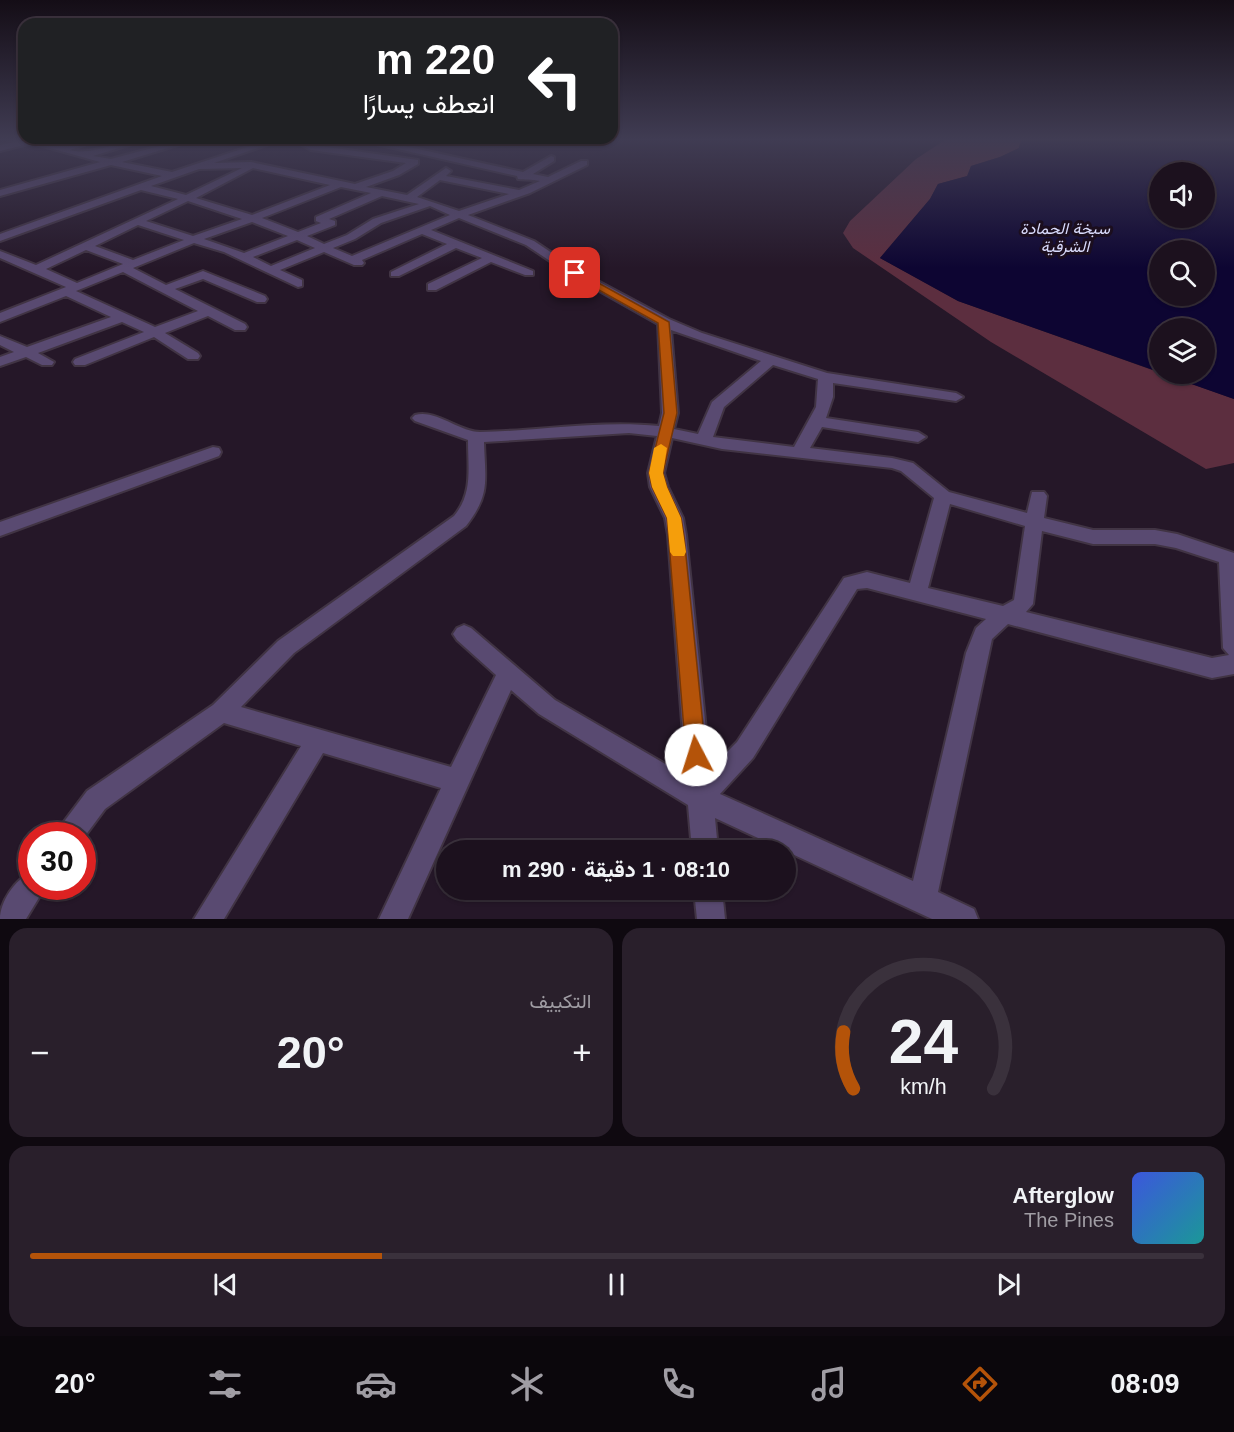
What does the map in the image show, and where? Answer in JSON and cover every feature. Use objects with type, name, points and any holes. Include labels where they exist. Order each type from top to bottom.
[{"type":"street","points":[[0,193],[36,183]]},
{"type":"street","points":[[0,238],[152,183]]},
{"type":"street","points":[[35,270],[219,183]]},
{"type":"street","points":[[335,183],[411,197],[460,214],[530,243],[575,273],[664,322],[697,336],[825,377],[956,397]]},
{"type":"street","points":[[357,187],[368,183]]},
{"type":"street","points":[[411,197],[431,183]]},
{"type":"street","points":[[468,183],[521,193]]},
{"type":"street","points":[[478,192],[505,183]]},
{"type":"street","points":[[141,187],[187,198],[254,219],[356,262],[420,230],[543,183]]},
{"type":"street","points":[[0,318],[197,238],[254,219],[340,184]]},
{"type":"street","points":[[244,257],[331,223],[320,219],[382,192]]},
{"type":"street","points":[[270,270],[351,237],[355,232],[380,221],[430,203]]},
{"type":"street","points":[[135,221],[197,238],[298,283]]},
{"type":"street","points":[[420,230],[529,273]]},
{"type":"street","points":[[395,274],[456,244]]},
{"type":"street","points":[[84,245],[128,266],[165,289],[240,327]]},
{"type":"street","points":[[0,254],[155,333],[193,356]]},
{"type":"street","points":[[432,287],[491,258]]},
{"type":"street","points":[[165,289],[203,275],[261,299]]},
{"type":"street","points":[[80,362],[208,311]]},
{"type":"street","points":[[0,362],[122,317]]},
{"type":"street","points":[[664,322],[670,413],[656,473],[659,487],[674,518],[677,536],[704,840]]},
{"type":"street","points":[[0,340],[47,362]]},
{"type":"street","points":[[704,440],[717,405],[770,360]]},
{"type":"street","points":[[799,453],[826,402],[828,389],[825,377]]},
{"type":"street","points":[[420,418],[476,437],[629,428],[907,467],[927,486],[943,496],[1034,522],[1094,537],[1166,539],[1231,559],[1234,648]]},
{"type":"street","points":[[816,422],[918,437]]},
{"type":"street","points":[[80,822],[96,800],[221,712],[286,647],[460,520],[472,506],[476,494],[476,437]]},
{"type":"street","points":[[0,529],[213,452]]},
{"type":"street","points":[[917,592],[943,496]]},
{"type":"street","points":[[922,900],[983,634],[1005,615],[1023,604],[1038,496]]},
{"type":"street","points":[[700,798],[745,750],[851,583],[867,580],[1212,668],[1226,667],[1234,663]]},
{"type":"street","points":[[464,634],[547,707],[700,798],[964,919]]},
{"type":"street","points":[[393,919],[508,673]]},
{"type":"street","points":[[221,712],[457,781]]},
{"type":"street","points":[[208,919],[318,740]]},
{"type":"street","points":[[9,919],[22,900]]},
{"type":"street","points":[[709,900],[711,919]]},
{"type":"shaded area","points":[[891,183],[942,183],[938,184],[930,199],[880,258],[958,301],[1149,369],[1149,384],[1192,384],[1234,399],[1234,463],[1206,469],[991,342],[853,248],[843,233],[850,221]]},
{"type":"water","name":"سبخة الحمادة الشرقية","points":[[942,183],[1149,183],[1149,228],[1215,228],[1215,183],[1234,183],[1234,399],[1191,384],[1215,384],[1215,318],[1149,318],[1149,368],[958,301],[880,258],[930,199],[938,184]]},
{"type":"slow traffic","points":[[661,448],[656,473],[659,487],[674,518],[678,552]]},
{"type":"route","points":[[575,273],[664,322],[670,413],[656,473],[659,487],[674,518],[677,536],[696,755]]}]
